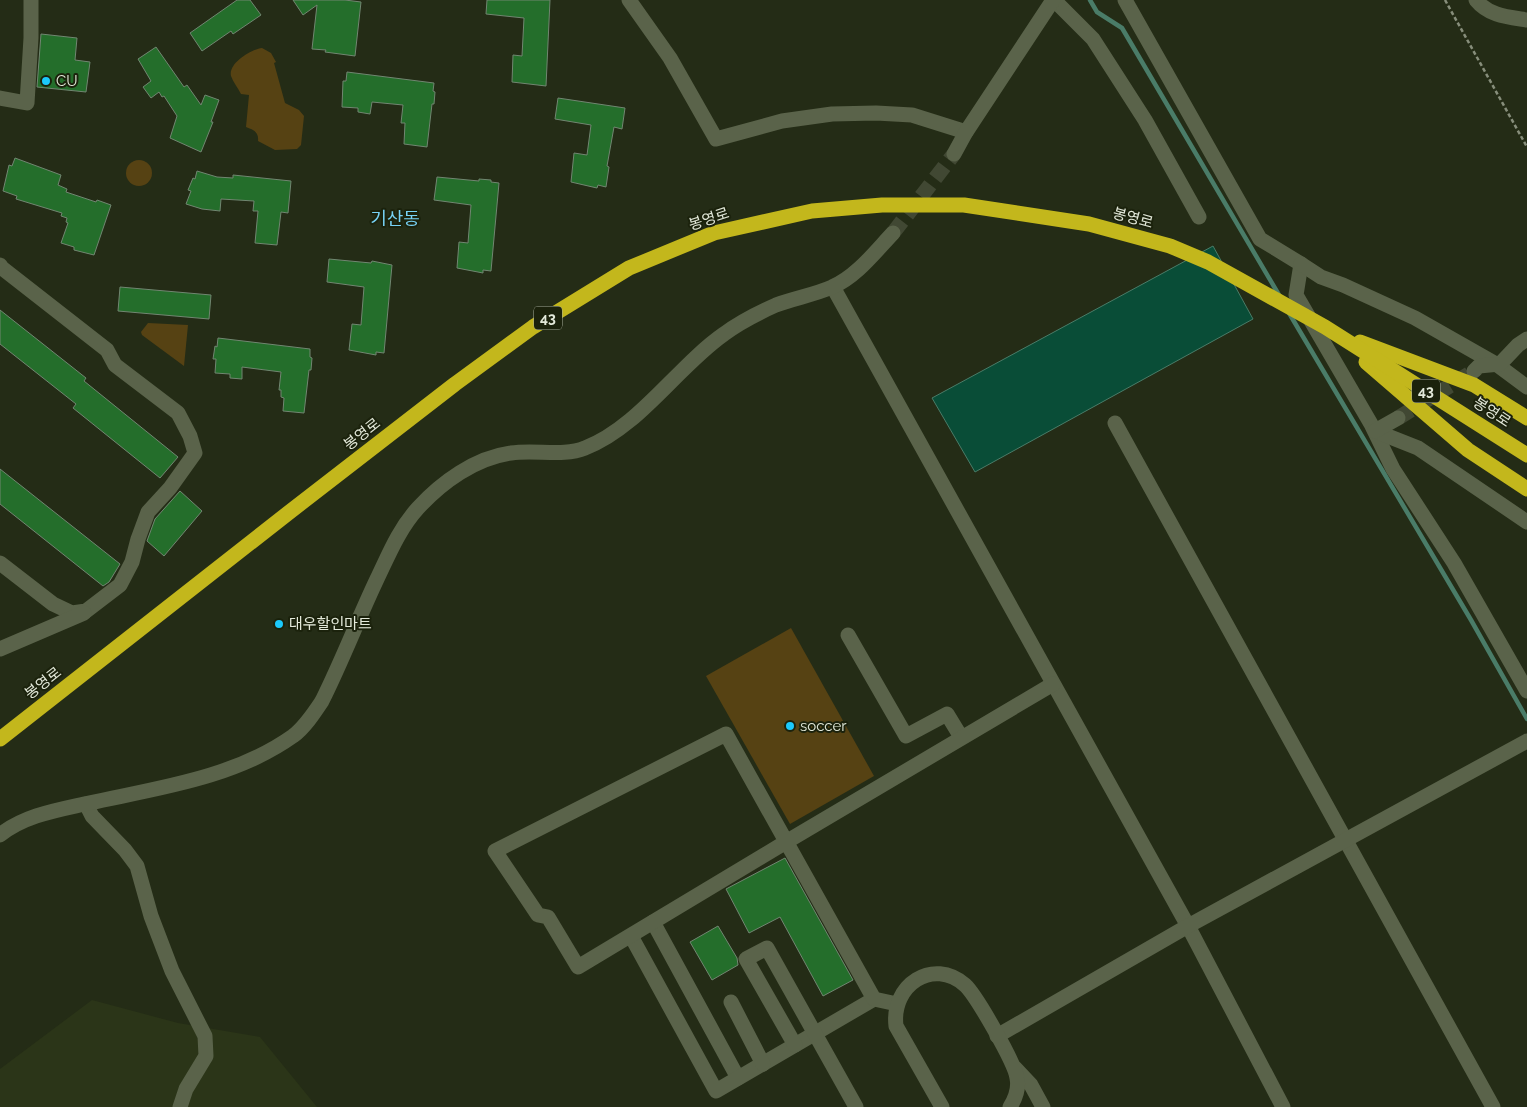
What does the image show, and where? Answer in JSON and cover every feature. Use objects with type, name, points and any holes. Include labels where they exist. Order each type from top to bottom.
[{"type":"highway","name":"봉영로","points":[[0,741],[20,722],[394,431],[533,327],[629,268],[714,233],[812,211],[882,205],[964,205],[1089,224],[1170,246],[1208,262],[1327,328],[1527,455]]},
{"type":"highway","points":[[1327,328],[1474,385],[1527,418]]},
{"type":"highway","points":[[1327,328],[1468,450],[1527,489]]},
{"type":"street","points":[[0,98],[27,103],[31,0]]},
{"type":"street","points":[[629,0],[670,58],[716,139],[782,121],[832,114],[876,113],[912,116],[966,132]]},
{"type":"street","points":[[954,154],[966,132],[1054,0],[1093,39],[1145,120],[1199,216]]},
{"type":"street","points":[[1125,0],[1260,239],[1320,277],[1343,285],[1415,318],[1496,364],[1527,387]]},
{"type":"street","points":[[1476,0],[1482,7],[1498,15],[1527,20]]},
{"type":"street","points":[[0,835],[35,816],[65,807],[86,804],[203,777],[241,764],[294,735],[308,722],[322,701],[397,536],[417,509],[439,488],[461,472],[483,461],[512,452],[584,449],[614,433],[723,334],[776,305],[833,287],[852,274],[893,233]]},
{"type":"street","points":[[1301,264],[1296,295],[1375,431],[1393,469],[1454,563],[1527,691]]},
{"type":"street","points":[[0,265],[107,350],[115,365],[178,413],[190,436],[195,453],[170,488],[148,512],[132,562],[120,585],[86,611],[0,649]]},
{"type":"street","points":[[833,287],[1188,926],[1283,1107]]},
{"type":"street","points":[[1474,371],[1479,366],[1500,364],[1518,345],[1527,339]]},
{"type":"street","points":[[1375,431],[1398,418]]},
{"type":"street","points":[[1115,423],[1493,1107]]},
{"type":"street","points":[[1375,431],[1418,448],[1527,522]]},
{"type":"street","points":[[0,563],[53,604],[72,612],[86,611]]},
{"type":"street","points":[[848,635],[906,736],[947,714],[961,737]]},
{"type":"street","points":[[874,999],[786,842],[726,734],[496,851],[538,915],[548,917],[578,967],[631,936],[653,922],[786,842],[961,737],[1053,684]]},
{"type":"street","points":[[997,1036],[1188,926],[1527,741]]},
{"type":"street","points":[[86,804],[92,816],[125,850],[137,866],[152,916],[172,971],[205,1036],[206,1056],[186,1089],[180,1107]]},
{"type":"street","points":[[653,922],[738,1078]]},
{"type":"street","points":[[631,936],[716,1091],[874,999],[897,1004]]},
{"type":"street","points":[[795,1045],[746,959],[767,948],[856,1107]]},
{"type":"street","points":[[942,1107],[896,1026],[895,1016],[901,994],[909,984],[919,978],[936,974],[950,976],[965,985],[972,993],[1014,1067],[1031,1086],[1043,1107]]},
{"type":"street","points":[[731,1002],[763,1064]]},
{"type":"street","points":[[1010,1107],[1017,1090],[1014,1067]]},
{"type":"path","points":[[1445,0],[1527,147]]},
{"type":"shaded area","points":[[262,48],[271,53],[276,62],[274,63],[285,103],[299,110],[304,116],[301,145],[297,149],[275,150],[258,141],[256,133],[246,127],[249,95],[241,94],[231,76],[231,71],[233,66],[242,58]]},
{"type":"shaded area","points":[[139,160],[148,164],[152,173],[148,182],[139,186],[130,182],[126,173],[130,164]]},
{"type":"shaded area","points":[[1213,246],[1253,319],[975,472],[932,398]]},
{"type":"shaded area","points":[[148,323],[188,325],[184,366],[142,335],[141,332]]},
{"type":"shaded area","name":"soccer","points":[[791,628],[874,776],[790,824],[706,676]]},
{"type":"shaded area","points":[[92,1000],[178,1023],[260,1037],[317,1107],[0,1107],[0,1069]]},
{"type":"building","points":[[237,0],[250,0],[261,15],[233,34],[231,31],[202,51],[190,33]]},
{"type":"building","points":[[293,0],[345,0],[361,2],[355,56],[312,49],[317,5],[303,15]]},
{"type":"building","points":[[487,0],[550,0],[546,86],[512,82],[513,55],[522,56],[524,18],[486,14]]},
{"type":"building","points":[[41,34],[77,38],[75,60],[90,62],[86,92],[37,87]]},
{"type":"building","points":[[156,47],[184,87],[187,85],[201,105],[205,95],[219,100],[211,122],[213,122],[201,152],[170,138],[177,116],[164,96],[162,97],[159,92],[151,98],[143,87],[151,81],[138,59]]},
{"type":"building","points":[[347,72],[434,83],[434,104],[432,104],[427,147],[404,144],[405,123],[401,123],[403,105],[372,102],[370,114],[358,112],[358,108],[342,107],[343,81],[346,81]]},
{"type":"building","points":[[558,98],[625,108],[622,129],[614,127],[607,166],[609,167],[606,187],[598,185],[597,188],[571,182],[574,153],[587,155],[591,125],[555,119]]},
{"type":"building","points":[[15,158],[61,175],[58,185],[67,189],[66,192],[111,205],[94,255],[74,250],[74,247],[61,243],[68,223],[66,222],[67,218],[61,216],[62,213],[16,199],[17,196],[3,191],[9,165],[12,166]]},
{"type":"building","points":[[197,171],[217,177],[233,178],[233,175],[291,181],[288,213],[281,212],[277,245],[255,243],[258,211],[253,211],[254,201],[221,199],[220,211],[202,209],[186,204],[191,191],[188,190],[193,178],[195,179]]},
{"type":"building","points":[[437,177],[479,181],[479,179],[491,180],[491,182],[499,183],[491,271],[483,270],[483,273],[457,268],[459,242],[468,243],[471,205],[434,200]]},
{"type":"building","points":[[329,259],[371,263],[372,261],[392,265],[384,353],[376,352],[376,355],[349,350],[352,324],[361,325],[364,287],[327,282]]},
{"type":"building","points":[[120,287],[211,295],[209,319],[118,311]]},
{"type":"building","points":[[0,310],[86,378],[84,381],[178,457],[160,478],[73,408],[76,404],[0,344]]},
{"type":"building","points":[[218,338],[310,349],[310,357],[312,358],[311,370],[309,370],[304,413],[283,411],[284,398],[281,397],[281,390],[279,390],[281,372],[242,367],[242,379],[230,378],[230,374],[215,373],[216,359],[213,359]]},
{"type":"building","points":[[0,469],[120,564],[109,582],[103,586],[0,504]]},
{"type":"building","points":[[180,491],[202,511],[164,556],[147,541],[155,519]]},
{"type":"building","points":[[785,858],[853,980],[823,996],[780,917],[749,933],[726,889]]},
{"type":"building","points":[[718,926],[737,958],[738,965],[712,980],[690,942]]},
{"type":"waterway","points":[[1090,0],[1097,12],[1122,28],[1279,295]]},
{"type":"waterway","points":[[1289,313],[1471,620],[1527,719]]},
{"type":"tunnel","points":[[893,233],[954,154]]},
{"type":"tunnel","points":[[1398,418],[1469,374]]},
{"type":"place","name":"CU","points":[[46,81]]},
{"type":"place","name":"대우할인마트","points":[[279,624]]},
{"type":"place","name":"soccer","points":[[790,726]]},
{"type":"district","name":"기산동","points":[[395,218]]}]
